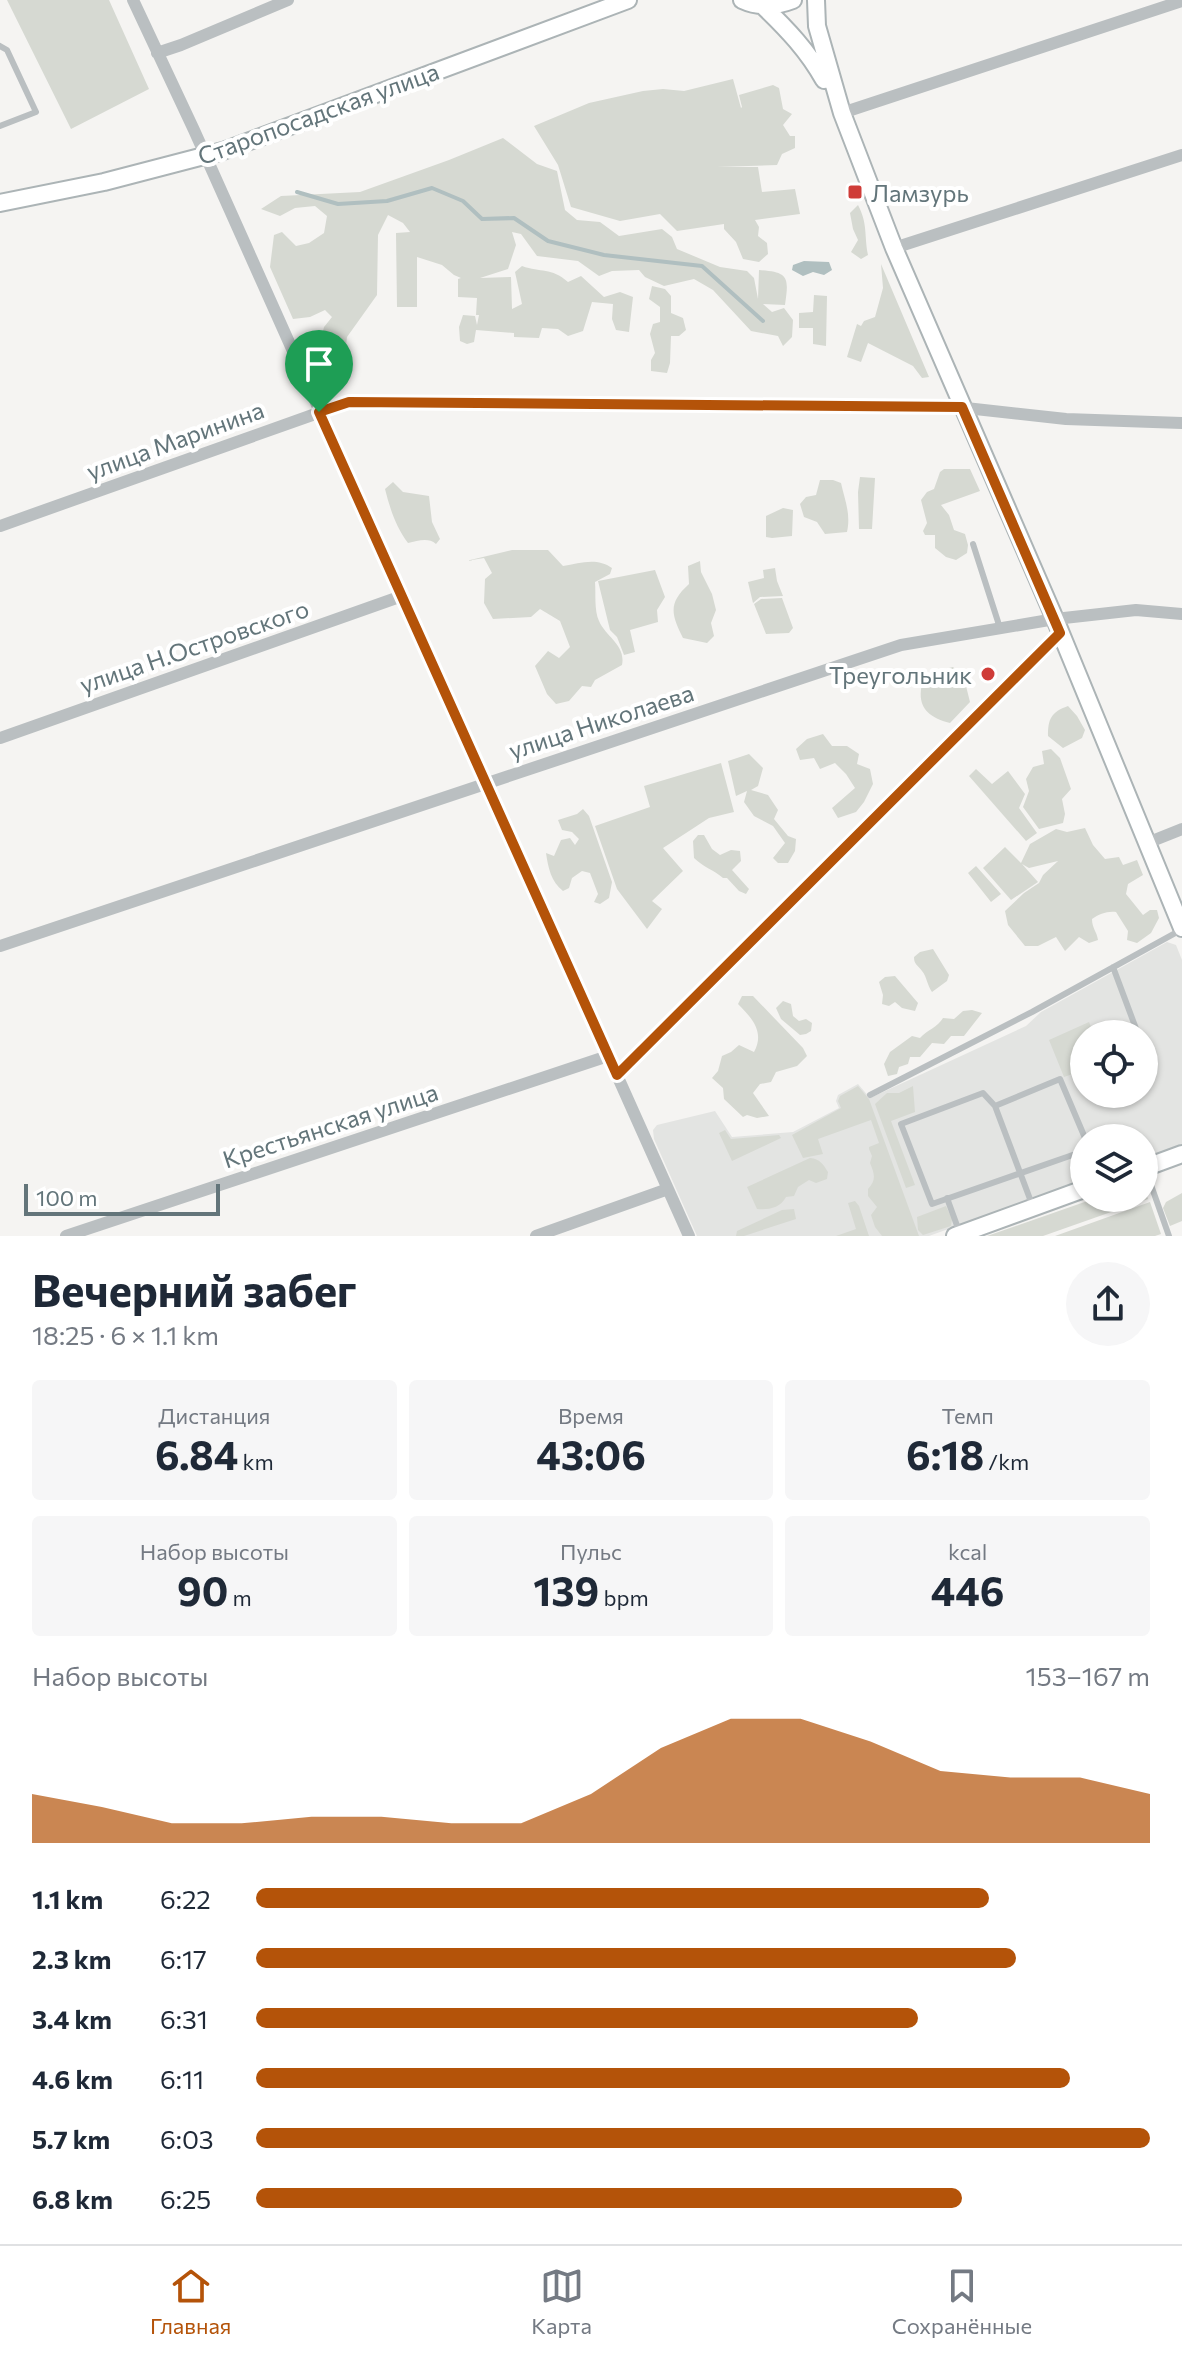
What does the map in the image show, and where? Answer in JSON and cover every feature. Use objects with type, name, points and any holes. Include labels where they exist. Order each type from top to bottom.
[{"type":"main road","name":"Старопосадская улица","points":[[0,203],[104,182],[204,156],[628,0]]},
{"type":"main road","points":[[742,0],[763,6],[781,5],[793,0]]},
{"type":"main road","points":[[816,0],[817,26],[842,113],[894,248],[1058,626],[1182,929]]},
{"type":"main road","points":[[763,6],[794,36],[813,61],[842,113]]},
{"type":"main road","points":[[1158,1163],[1182,1154]]},
{"type":"main road","points":[[966,1234],[1070,1194]]},
{"type":"street","points":[[133,0],[689,1236]]},
{"type":"street","points":[[157,53],[288,0]]},
{"type":"street","points":[[842,113],[1182,1]]},
{"type":"street","points":[[894,248],[1182,155]]},
{"type":"street","name":"улица Маринина","points":[[0,526],[349,402],[962,407],[1066,419],[1182,423]]},
{"type":"street","name":"улица Н.Островского","points":[[0,738],[402,596]]},
{"type":"street","name":"улица Николаева","points":[[0,946],[901,645],[1000,628],[1058,626],[1136,610],[1182,614]]},
{"type":"street","points":[[617,1075],[1058,626]]},
{"type":"street","points":[[1147,843],[1182,829]]},
{"type":"street","name":"Крестьянская улица","points":[[66,1236],[608,1056]]},
{"type":"street","points":[[536,1236],[668,1189]]},
{"type":"lane","points":[[0,46],[7,50],[36,112],[0,126]]},
{"type":"lane","points":[[973,544],[1000,628]]},
{"type":"lane","points":[[870,1095],[1182,929]]},
{"type":"lane","points":[[1113,967],[1133,1020]]},
{"type":"lane","points":[[995,1106],[1060,1079],[1079,1124]]},
{"type":"lane","points":[[1033,1208],[1020,1173],[995,1106],[983,1093],[901,1124],[932,1204],[947,1198],[1020,1173],[1070,1156]]},
{"type":"lane","points":[[947,1198],[966,1234]]},
{"type":"lane","points":[[1158,1205],[1169,1236]]},
{"type":"shaded area","points":[[7,0],[109,0],[149,89],[71,129]]},
{"type":"shaded area","points":[[733,79],[741,108],[739,95],[773,85],[779,88],[783,109],[792,114],[783,125],[790,136],[795,136],[795,148],[782,154],[777,165],[717,167],[758,167],[762,192],[795,189],[800,214],[755,220],[759,227],[758,236],[767,243],[768,254],[759,262],[743,259],[724,224],[677,231],[660,214],[620,221],[571,207],[558,165],[534,126],[589,103],[643,91],[684,91]]},
{"type":"shaded area","points":[[503,138],[537,164],[557,171],[565,210],[577,220],[600,222],[619,236],[662,229],[672,237],[677,249],[720,267],[747,271],[754,278],[758,299],[759,270],[781,275],[787,288],[785,305],[763,304],[772,312],[784,308],[793,320],[792,337],[783,346],[778,336],[751,331],[713,290],[694,279],[664,286],[645,277],[639,270],[612,271],[599,276],[578,261],[537,256],[521,234],[512,232],[516,245],[508,269],[480,278],[511,277],[512,309],[522,304],[515,272],[522,266],[551,272],[568,282],[581,276],[604,297],[620,292],[633,297],[629,332],[616,330],[612,319],[613,304],[592,302],[583,331],[568,336],[558,329],[542,328],[539,338],[476,330],[474,342],[467,344],[460,341],[459,327],[463,315],[475,316],[477,325],[477,298],[458,297],[458,279],[461,278],[442,265],[417,257],[417,307],[397,307],[396,233],[410,232],[403,223],[388,215],[378,235],[377,295],[347,337],[345,354],[331,357],[321,339],[324,327],[332,317],[325,310],[310,317],[293,319],[270,267],[274,235],[282,232],[296,246],[309,243],[324,233],[327,216],[315,206],[295,208],[280,216],[261,209],[281,196],[360,192]]},
{"type":"shaded area","points":[[858,205],[865,224],[868,255],[861,259],[851,252],[858,240],[850,213]]},
{"type":"shaded area","points":[[804,261],[829,262],[832,270],[824,275],[813,272],[803,276],[792,270],[793,265]]},
{"type":"shaded area","points":[[881,264],[929,377],[922,378],[913,366],[868,343],[861,362],[847,357],[857,324],[861,326],[864,321],[875,317],[883,288]]},
{"type":"shaded area","points":[[652,286],[665,289],[671,296],[671,313],[683,318],[686,330],[679,336],[671,336],[667,373],[651,371],[655,353],[650,334],[653,324],[660,322],[660,307],[649,299]]},
{"type":"shaded area","points":[[814,295],[827,296],[826,346],[813,344],[813,328],[799,328],[799,313],[813,312]]},
{"type":"shaded area","points":[[944,469],[970,469],[980,491],[941,505],[949,515],[954,530],[965,534],[968,545],[967,553],[956,560],[935,548],[935,535],[925,535],[923,531],[927,523],[921,500],[934,489]]},
{"type":"shaded area","points":[[860,477],[875,478],[872,529],[859,529]]},
{"type":"shaded area","points":[[820,480],[841,483],[848,513],[847,532],[825,534],[817,522],[804,517],[800,504],[806,497],[816,495]]},
{"type":"shaded area","points":[[393,482],[403,492],[429,496],[432,522],[440,539],[436,544],[426,540],[408,543],[394,518],[385,489]]},
{"type":"shaded area","points":[[783,508],[793,510],[792,536],[766,537],[766,516]]},
{"type":"shaded area","points":[[512,550],[548,550],[563,566],[594,562],[612,568],[610,574],[595,582],[597,617],[621,652],[622,665],[595,680],[591,687],[582,686],[569,701],[556,704],[547,694],[535,666],[548,651],[559,658],[570,647],[560,621],[540,609],[531,617],[493,619],[484,603],[485,579],[492,573],[484,558],[466,561]]},
{"type":"shaded area","points":[[700,561],[701,572],[716,610],[711,623],[714,636],[707,643],[683,638],[674,615],[675,603],[689,584],[688,566]]},
{"type":"shaded area","points":[[775,568],[783,596],[760,597],[753,603],[748,582],[764,578],[763,570]]},
{"type":"shaded area","points":[[655,570],[665,597],[657,610],[658,622],[630,630],[635,652],[624,655],[617,637],[610,630],[598,581]]},
{"type":"shaded area","points":[[782,598],[793,628],[789,633],[766,634],[754,604],[761,599]]},
{"type":"shaded area","points":[[953,667],[964,678],[970,702],[950,723],[927,712],[921,692],[925,674]]},
{"type":"shaded area","points":[[1068,706],[1085,730],[1082,738],[1063,748],[1048,736],[1049,725],[1054,714]]},
{"type":"shaded area","points":[[823,734],[832,746],[847,746],[859,754],[857,764],[870,769],[873,784],[856,812],[838,818],[832,808],[855,788],[835,763],[820,769],[814,758],[800,760],[796,749],[807,739]]},
{"type":"shaded area","points":[[1051,749],[1060,758],[1071,789],[1062,799],[1063,823],[1039,829],[1023,807],[1029,791],[1026,779],[1033,767],[1044,764],[1042,751]]},
{"type":"shaded area","points":[[749,754],[763,768],[758,786],[751,790],[768,795],[778,810],[774,819],[788,836],[796,839],[795,851],[788,863],[778,863],[773,858],[785,843],[773,826],[754,816],[744,802],[747,791],[736,796],[728,761]]},
{"type":"shaded area","points":[[721,763],[734,812],[709,818],[663,848],[683,871],[652,901],[662,909],[647,929],[617,889],[595,826],[650,807],[644,786]]},
{"type":"shaded area","points":[[976,769],[992,784],[1008,771],[1025,794],[1019,808],[1037,833],[1026,841],[969,776]]},
{"type":"shaded area","points":[[583,809],[589,816],[612,882],[609,898],[600,904],[594,902],[598,894],[590,873],[582,871],[572,878],[569,888],[563,891],[553,879],[546,853],[554,856],[561,840],[570,838],[575,845],[579,839],[572,832],[562,830],[558,820]]},
{"type":"shaded area","points":[[1085,828],[1093,845],[1105,859],[1119,857],[1123,865],[1137,860],[1143,875],[1128,884],[1126,894],[1143,915],[1157,910],[1159,918],[1151,933],[1137,943],[1127,940],[1128,931],[1113,912],[1092,919],[1098,940],[1089,943],[1079,937],[1065,951],[1056,937],[1038,946],[1025,946],[1008,925],[1005,911],[1039,883],[1058,861],[1029,868],[1022,864],[1038,882],[1011,900],[983,868],[1005,847],[1021,863],[1030,844],[1056,829],[1067,832]]},
{"type":"shaded area","points":[[698,835],[704,835],[712,849],[720,855],[731,850],[740,851],[741,861],[732,870],[749,889],[746,894],[694,858],[693,841]]},
{"type":"shaded area","points":[[976,866],[1001,894],[991,902],[968,873]]},
{"type":"shaded area","points":[[1167,942],[1176,945],[1182,960],[1182,1144],[1158,1153],[1158,1124],[1070,1124],[1070,1185],[929,1236],[697,1236],[654,1139],[653,1130],[657,1125],[715,1111],[732,1137],[793,1132],[839,1108],[836,1101],[838,1095],[858,1084],[870,1098],[1026,1026],[1041,1012]]},
{"type":"shaded area","points":[[933,949],[949,975],[947,981],[932,992],[914,957]]},
{"type":"shaded area","points":[[895,976],[918,1003],[915,1011],[902,1008],[895,1002],[889,1006],[882,1004],[879,982],[885,977]]},
{"type":"shaded area","points":[[742,996],[753,996],[807,1056],[797,1066],[776,1072],[771,1082],[760,1084],[753,1093],[769,1116],[743,1117],[724,1099],[723,1088],[712,1078],[718,1071],[722,1056],[739,1045],[754,1052],[757,1045],[755,1026],[738,1004]]},
{"type":"shaded area","points":[[783,1001],[791,1004],[793,1016],[799,1021],[806,1019],[812,1023],[811,1031],[800,1035],[781,1019],[776,1008]]},
{"type":"shaded area","points":[[963,1011],[982,1013],[964,1036],[951,1036],[944,1044],[932,1043],[920,1057],[910,1057],[908,1064],[899,1067],[897,1074],[888,1076],[884,1064],[890,1052],[912,1036],[920,1038],[943,1018],[954,1019]]},
{"type":"shaded area","points":[[1070,1031],[1070,1075],[1064,1077],[1049,1040]]},
{"type":"shaded area","points":[[858,1086],[869,1099],[919,1236],[882,1236],[875,1227],[871,1215],[877,1207],[868,1196],[874,1177],[869,1147],[879,1143],[871,1120],[818,1139],[823,1154],[803,1158],[792,1135],[841,1108],[838,1101],[840,1096]]},
{"type":"shaded area","points":[[913,1086],[915,1112],[891,1121],[915,1185],[906,1188],[875,1104],[887,1093],[899,1093]]},
{"type":"shaded area","points":[[725,1130],[731,1139],[779,1135],[781,1138],[732,1161],[719,1133]]},
{"type":"shaded area","points":[[810,1158],[823,1164],[828,1172],[827,1179],[816,1183],[809,1180],[798,1187],[794,1196],[786,1197],[777,1206],[757,1209],[747,1187]]},
{"type":"shaded area","points":[[1182,1193],[1182,1221],[1170,1226],[1163,1208],[1166,1202]]},
{"type":"shaded area","points":[[855,1201],[869,1236],[836,1236],[856,1229],[848,1203]]},
{"type":"shaded area","points":[[946,1206],[952,1219],[951,1226],[923,1235],[918,1230],[917,1217]]},
{"type":"shaded area","points":[[1070,1207],[1070,1212],[1111,1212],[1043,1236],[987,1236]]},
{"type":"shaded area","points":[[794,1209],[796,1219],[736,1236],[737,1231],[782,1210]]},
{"type":"shaded area","points":[[1122,1212],[1153,1212],[1161,1234],[1155,1236],[1055,1236]]},
{"type":"waterway","points":[[297,192],[338,204],[387,201],[432,188],[463,201],[482,219],[514,218],[548,241],[604,255],[702,266],[763,321]]},
{"type":"place","name":"Ламзурь","points":[[855,192]]},
{"type":"place","name":"Треугольник","points":[[988,674]]},
{"type":"route","points":[[349,402],[962,407],[1060,633],[617,1075],[319,412],[349,402]]}]
